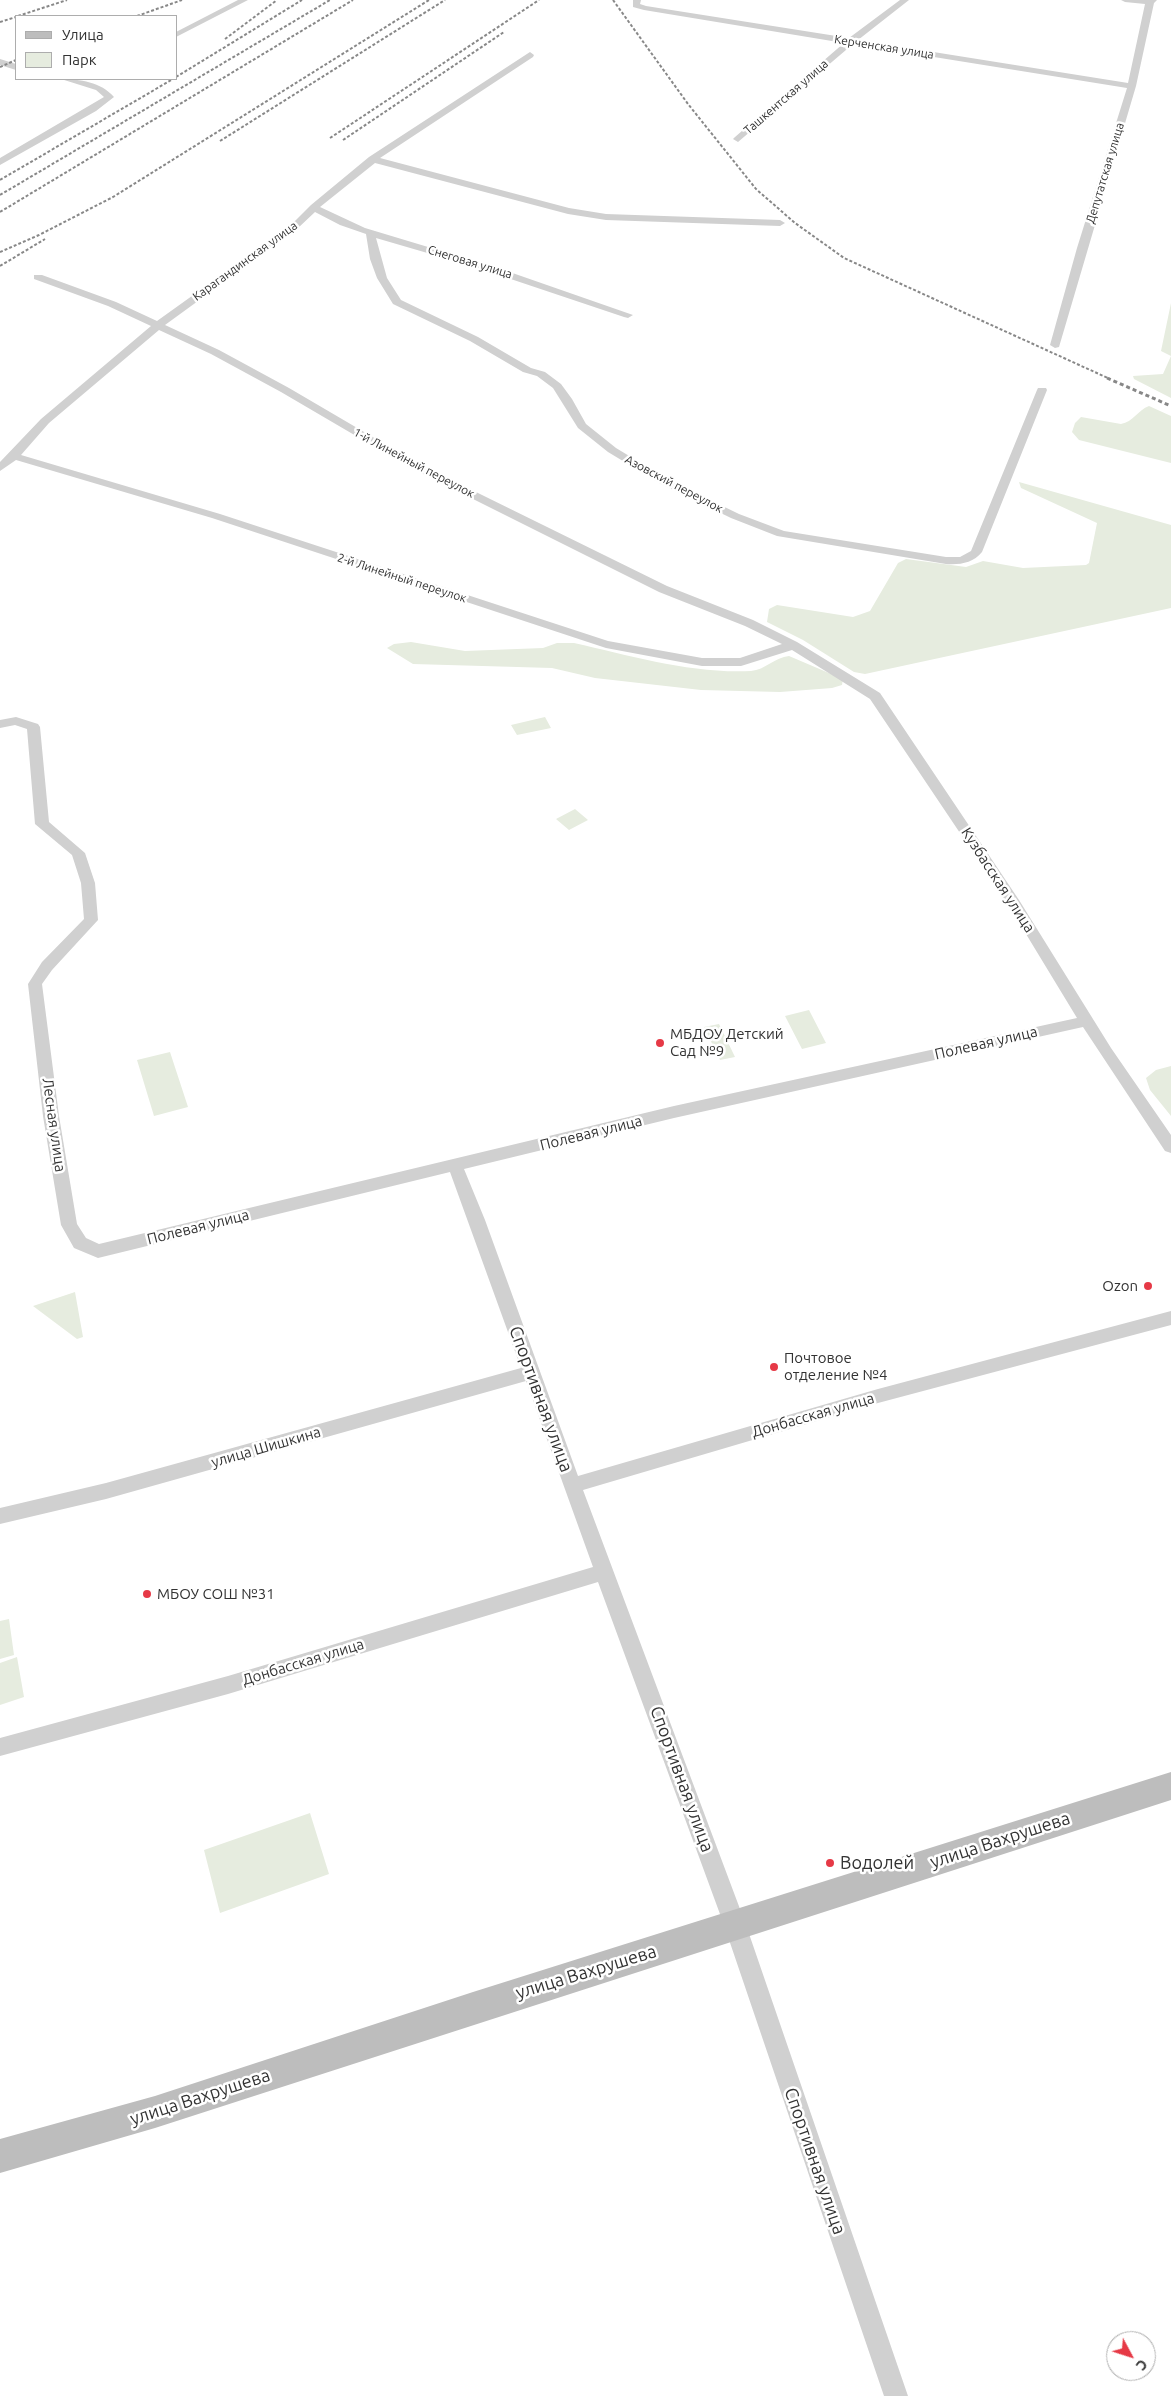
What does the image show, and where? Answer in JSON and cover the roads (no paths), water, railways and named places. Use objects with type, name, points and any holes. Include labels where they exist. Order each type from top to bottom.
[{"type":"main road","name":"улица Вахрушева","points":[[0,2156],[155,2112],[473,2008],[1171,1786]]},
{"type":"street","points":[[178,34],[244,0]]},
{"type":"street","name":"Ташкентская улица","points":[[738,139],[851,41],[905,0]]},
{"type":"street","points":[[1125,0],[1152,1]]},
{"type":"street","name":"Депутатская улица","points":[[1055,345],[1082,248],[1132,86],[1152,1]]},
{"type":"street","name":"Керченская улица","points":[[636,2],[644,8],[1132,86]]},
{"type":"street","name":"Карагандинская улица","points":[[0,468],[14,456],[45,421],[158,325],[294,227],[314,206],[372,159],[454,103],[530,55]]},
{"type":"street","points":[[0,62],[15,67]]},
{"type":"street","points":[[0,162],[93,109],[110,97],[106,92],[88,82],[73,80]]},
{"type":"street","points":[[372,159],[568,212],[606,217],[780,223]]},
{"type":"street","name":"Снеговая улица","points":[[314,206],[323,213],[370,231],[521,278],[628,315]]},
{"type":"street","name":"Азовский переулок","points":[[370,231],[371,247],[390,294],[397,302],[474,339],[526,370],[541,374],[557,386],[567,399],[569,406],[582,426],[612,450],[665,482],[735,516],[782,534],[956,562],[969,560],[976,552],[1006,474],[1042,390]]},
{"type":"street","name":"1-й Линейный переулок","points":[[38,277],[93,296],[158,325],[285,390],[405,460],[456,486],[663,589],[749,623],[793,645]]},
{"type":"street","name":"2-й Линейный переулок","points":[[14,456],[216,516],[606,644],[702,662],[741,662],[793,645]]},
{"type":"street","name":"Кузбасская улица","points":[[793,645],[875,696],[889,714],[1014,903],[1086,1021],[1171,1147]]},
{"type":"street","name":"Лесная улица","points":[[0,724],[16,721],[33,727],[42,824],[78,853],[88,883],[91,920],[48,966],[35,984],[51,1116],[69,1225],[80,1243],[98,1251]]},
{"type":"street","name":"Полевая улица","points":[[98,1251],[674,1112],[1086,1021]]},
{"type":"street","name":"Спортивная улица","points":[[455,1166],[477,1220],[572,1485],[735,1925],[896,2396]]},
{"type":"street","name":"Донбасская улица","points":[[572,1485],[878,1396],[1171,1318]]},
{"type":"street","name":"улица Шишкина","points":[[0,1516],[106,1491],[531,1372]]},
{"type":"street","name":"Донбасская улица","points":[[0,1747],[86,1726],[264,1675],[416,1627],[604,1572]]},
{"type":"railway","points":[[21,15],[67,0]]},
{"type":"railway","points":[[140,15],[182,0]]},
{"type":"railway","points":[[225,39],[277,0]]},
{"type":"railway","points":[[178,76],[302,0]]},
{"type":"railway","points":[[0,195],[330,0]]},
{"type":"railway","points":[[0,212],[353,0]]},
{"type":"railway","points":[[0,252],[39,235],[113,197],[429,0]]},
{"type":"railway","points":[[220,141],[445,0]]},
{"type":"railway","points":[[330,138],[539,0]]},
{"type":"railway","points":[[613,0],[688,104],[756,189],[795,223],[844,258],[1110,379]]},
{"type":"railway","points":[[0,22],[15,17]]},
{"type":"railway","points":[[343,140],[504,32]]},
{"type":"railway","points":[[0,67],[15,60]]},
{"type":"railway","points":[[0,180],[171,80]]},
{"type":"railway","points":[[0,266],[45,239]]},
{"type":"railway","points":[[1107,378],[1171,406]]},
{"type":"place","name":"МБДОУ Детский Сад №9","points":[[660,1043]]},
{"type":"place","name":"Ozon","points":[[1148,1286]]},
{"type":"place","name":"Почтовое отделение №4","points":[[774,1367]]},
{"type":"place","name":"МБОУ СОШ №31","points":[[147,1594]]},
{"type":"place","name":"Водолей","points":[[830,1863]]}]
